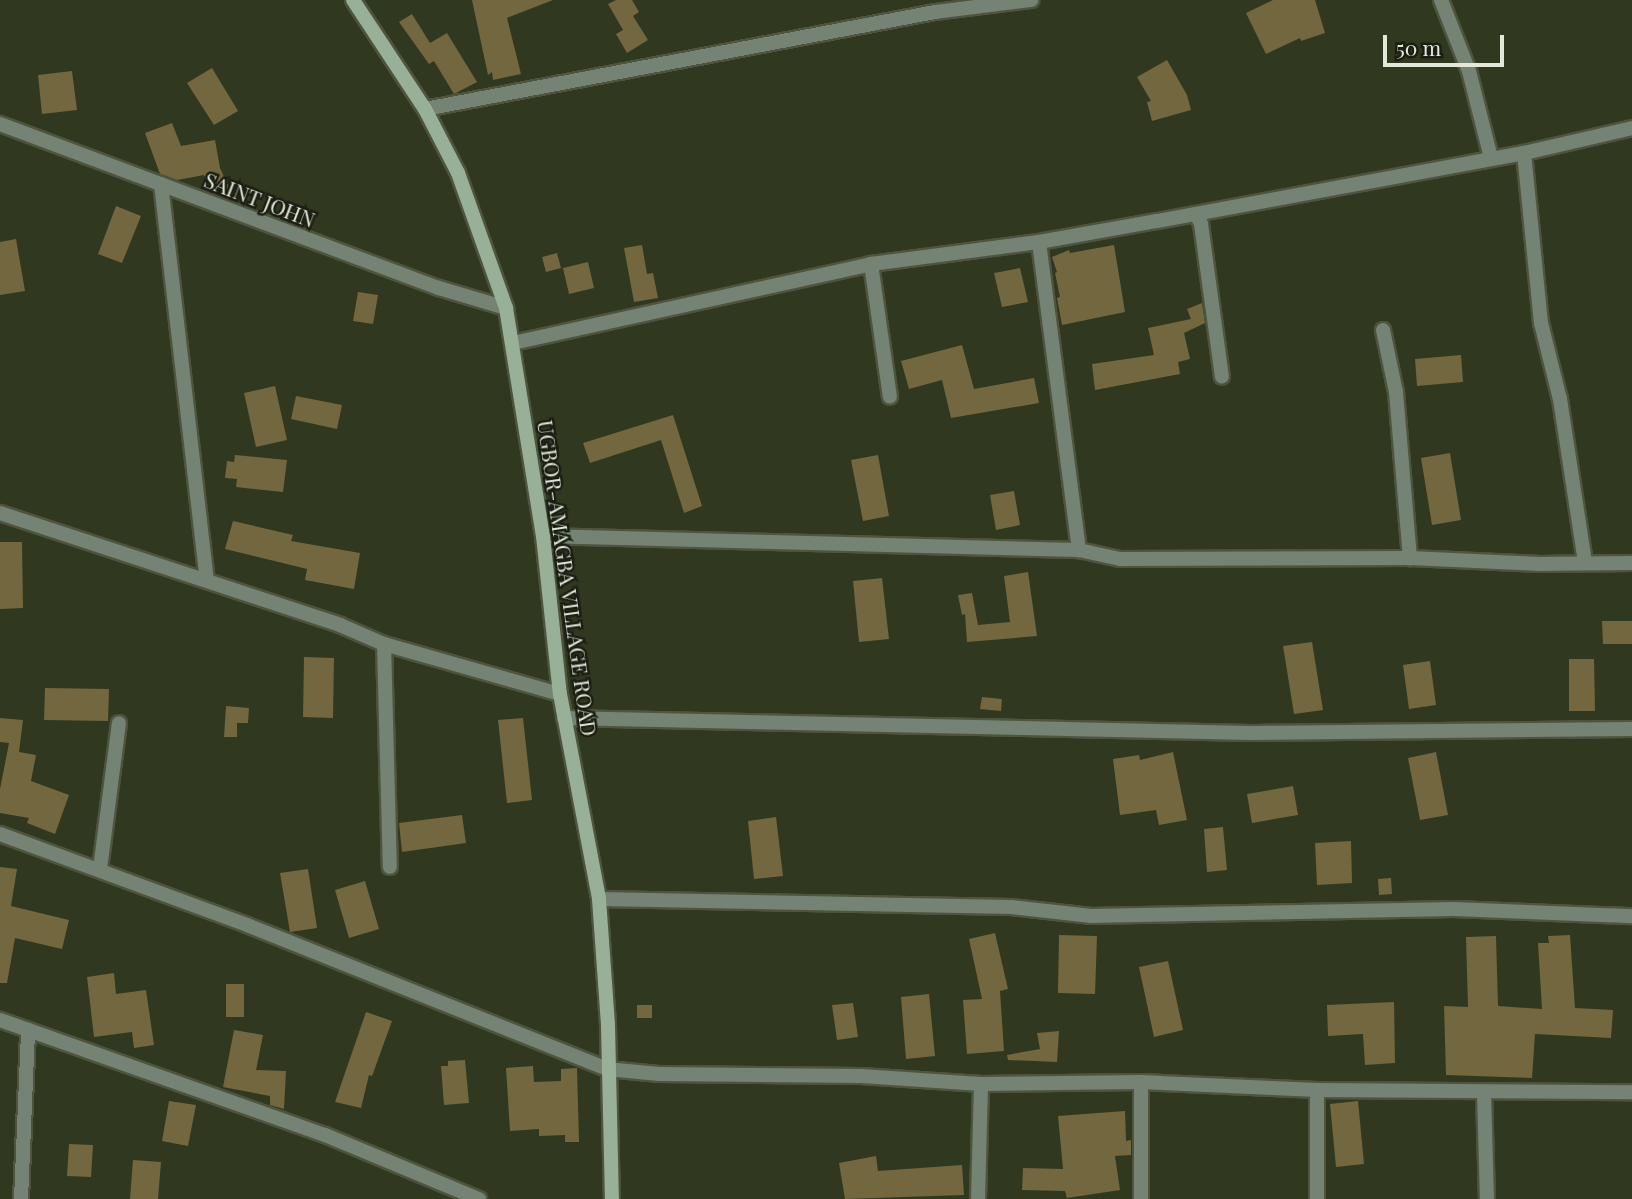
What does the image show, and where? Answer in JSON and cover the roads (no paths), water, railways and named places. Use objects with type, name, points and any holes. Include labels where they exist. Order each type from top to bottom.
[{"type":"street","name":"UGBOR-AMAGBA VILLAGE ROAD","points":[[353,0],[425,109],[458,173],[506,308],[543,536],[560,694],[598,899],[608,1026],[612,1199]]},
{"type":"street","points":[[425,109],[935,12],[1031,0]]},
{"type":"street","points":[[1441,0],[1468,71],[1492,158]]},
{"type":"street","name":"SAINT JOHN","points":[[0,124],[439,288],[506,308]]},
{"type":"street","points":[[513,343],[871,264],[1039,242],[1196,214],[1524,153],[1632,128]]},
{"type":"street","points":[[1524,153],[1541,323],[1560,399],[1585,562]]},
{"type":"street","points":[[161,184],[207,580]]},
{"type":"street","points":[[1196,214],[1201,224],[1222,377]]},
{"type":"street","points":[[1039,242],[1079,550]]},
{"type":"street","points":[[871,264],[890,397]]},
{"type":"street","points":[[1383,330],[1396,392],[1409,558]]},
{"type":"street","points":[[0,513],[340,625],[384,644],[560,694]]},
{"type":"street","points":[[543,536],[1079,550],[1120,559],[1409,558],[1541,564],[1632,563]]},
{"type":"street","points":[[384,644],[390,867]]},
{"type":"street","points":[[565,718],[1251,733],[1632,729]]},
{"type":"street","points":[[100,869],[120,723]]},
{"type":"street","points":[[0,834],[100,869],[607,1069],[659,1073],[861,1076],[981,1084],[1141,1082],[1317,1090],[1632,1092]]},
{"type":"street","points":[[598,899],[997,907],[1091,916],[1454,909],[1632,916]]},
{"type":"street","points":[[0,1020],[326,1135],[479,1199]]},
{"type":"street","points":[[21,1199],[28,1030]]},
{"type":"street","points":[[1141,1082],[1141,1199]]},
{"type":"street","points":[[978,1199],[981,1084]]},
{"type":"street","points":[[1317,1090],[1317,1199]]},
{"type":"street","points":[[1484,1093],[1487,1199]]}]
